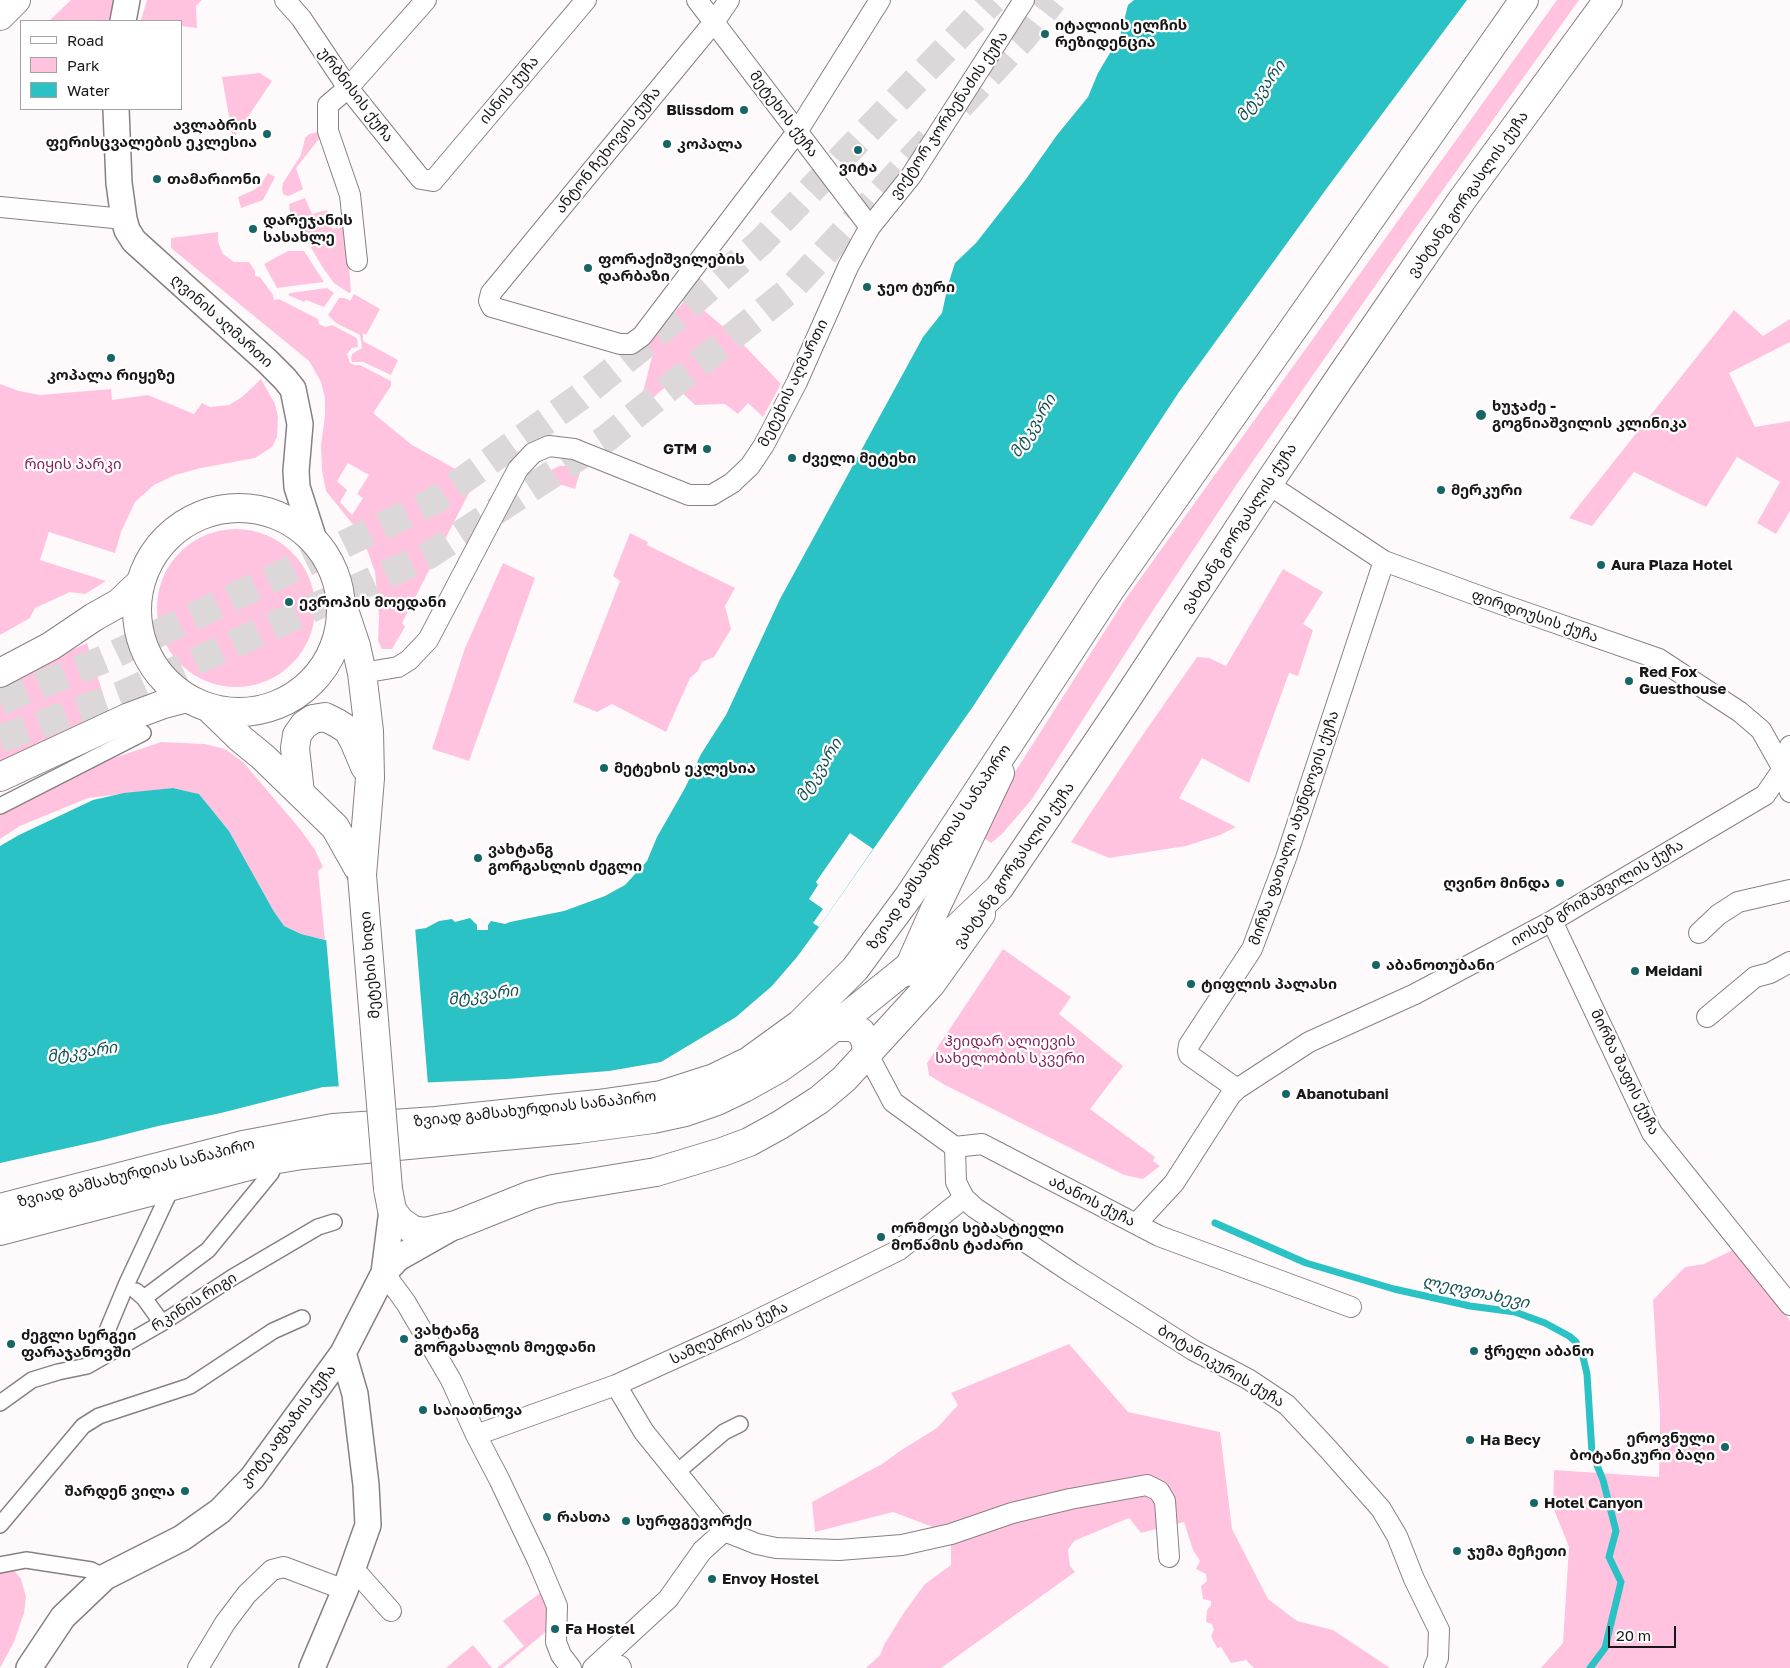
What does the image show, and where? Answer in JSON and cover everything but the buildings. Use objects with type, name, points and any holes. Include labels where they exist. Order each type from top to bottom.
[{"type":"main road","points":[[0,16],[16,0]]},
{"type":"main road","name":"ვახტანგ გორგასლის ქუჩა","points":[[868,1055],[1026,718],[1116,582],[1524,0]]},
{"type":"main road","name":"ვახტანგ გორგასლის ქუჩა","points":[[456,1225],[531,1195],[553,1189],[656,1172],[749,1142],[819,1100],[844,1080],[868,1055],[930,984],[999,888],[1126,700],[1268,484],[1462,200],[1608,0]]},
{"type":"main road","points":[[198,703],[166,682],[150,661],[140,636],[137,610],[140,583],[147,566],[158,547],[174,531],[192,519],[213,511],[234,508],[256,509],[278,515],[297,526],[314,540],[326,558],[336,578],[340,598],[356,646],[362,673],[369,731],[370,778],[362,874]]},
{"type":"main road","points":[[0,673],[52,646],[94,617],[119,603],[140,583]]},
{"type":"main road","points":[[0,777],[129,717],[164,704],[198,703],[230,712],[253,711],[275,706],[301,691],[312,681],[326,663],[335,643],[340,621],[340,598]]},
{"type":"main road","name":"მეტეხის ხიდი","points":[[198,703],[263,757],[335,827],[362,874],[387,1179],[392,1210]]},
{"type":"main road","points":[[300,793],[295,748],[297,735],[304,725],[313,719],[325,717],[348,730],[370,778]]},
{"type":"main road","name":"ზვიად გამსახურდიას სანაპირო","points":[[0,1208],[242,1145],[333,1128],[436,1121],[632,1099],[661,1095],[714,1078],[749,1061],[800,1024],[855,969],[909,896],[1026,718]]},
{"type":"main road","name":"ზვიად გამსახურდიას სანაპირო","points":[[0,1231],[272,1160],[302,1155],[603,1126],[653,1119],[685,1112],[717,1101],[778,1069],[835,1027],[958,928],[999,888]]},
{"type":"main road","points":[[835,1027],[852,1027],[861,1032],[868,1055]]},
{"type":"main road","points":[[392,1210],[400,1221],[413,1230],[425,1232],[456,1225]]},
{"type":"street","points":[[123,20],[127,0]]},
{"type":"street","name":"ურბნისის ქუჩა","points":[[285,0],[301,18],[348,88],[421,180],[433,181]]},
{"type":"street","points":[[357,261],[350,195],[328,131],[328,105],[348,88],[426,0]]},
{"type":"street","name":"ისნის ქუჩა","points":[[433,181],[586,0]]},
{"type":"street","name":"მეტეხის ქუჩა","points":[[697,0],[870,228]]},
{"type":"street","name":"ანტონ ჩეხოვის ქუჩა","points":[[729,0],[714,22],[497,286],[491,294],[489,301],[492,307],[620,344],[631,344],[642,336],[658,317],[797,132]]},
{"type":"street","points":[[797,132],[880,0]]},
{"type":"street","name":"ვიქტორ ჯორბენაძის ქუჩა","points":[[870,228],[912,176],[1024,0]]},
{"type":"street","name":"ღვინის აღმართი","points":[[116,110],[119,183],[127,230],[141,249],[268,362],[286,379],[293,389],[300,424],[296,470],[297,487],[314,540]]},
{"type":"street","points":[[0,207],[124,218]]},
{"type":"street","name":"მეტეხის აღმართი","points":[[362,673],[398,667],[409,660],[428,640],[518,469],[533,453],[549,446],[574,449],[690,495],[712,495],[732,483],[750,466],[764,445],[797,382],[848,267],[870,228]]},
{"type":"street","name":"ფირდოუსის ქუჩა","points":[[1268,484],[1384,561],[1659,659],[1740,712],[1761,730],[1783,769],[1790,792]]},
{"type":"street","name":"მირზა ფათალი ახუნდოვის ქუჩა","points":[[1237,1088],[1189,1055],[1189,1045],[1252,949],[1290,849],[1384,561]]},
{"type":"street","points":[[0,806],[143,733]]},
{"type":"street","name":"იოსებ გრიშაშვილის ქუჩა","points":[[1136,1224],[1174,1183],[1237,1088],[1309,1042],[1415,994],[1552,921],[1765,795],[1783,769],[1790,746]]},
{"type":"street","points":[[1699,933],[1718,915],[1738,902],[1790,890]]},
{"type":"street","name":"მირზა შაფის ქუჩა","points":[[1552,921],[1652,1133],[1790,1305]]},
{"type":"street","points":[[1707,1016],[1755,977],[1770,973],[1790,962]]},
{"type":"street","points":[[868,1055],[893,1102],[955,1147],[956,1182],[964,1198]]},
{"type":"street","name":"აბანოს ქუჩა","points":[[955,1147],[982,1144],[1159,1236],[1351,1307]]},
{"type":"street","points":[[144,1298],[208,1250],[271,1173],[274,1165]]},
{"type":"street","points":[[94,1362],[170,1191]]},
{"type":"street","name":"სამღებროს ქუჩა","points":[[476,1435],[616,1385],[735,1331],[899,1250],[964,1198]]},
{"type":"street","name":"ბოტანიკურის ქუჩა","points":[[964,1198],[975,1208],[1072,1273],[1193,1350],[1248,1379],[1287,1405],[1380,1509],[1396,1536],[1414,1579],[1439,1630],[1438,1658],[1434,1668]]},
{"type":"street","points":[[392,1210],[384,1274],[406,1303],[451,1380],[498,1479],[557,1606],[556,1642],[561,1655],[570,1668]]},
{"type":"street","name":"რკინის რიგი","points":[[0,1403],[32,1380],[87,1366],[162,1323],[233,1277],[318,1226],[334,1222]]},
{"type":"street","points":[[384,1274],[398,1258],[456,1225]]},
{"type":"street","name":"კოტე აფხაზის ქუჩა","points":[[29,1668],[63,1617],[106,1578],[182,1538],[220,1511],[252,1478],[343,1353],[384,1274]]},
{"type":"street","points":[[128,1283],[144,1298],[162,1323]]},
{"type":"street","points":[[0,1525],[83,1426],[98,1416],[190,1386],[273,1331],[302,1318]]},
{"type":"street","points":[[312,1668],[349,1581],[368,1525],[366,1485],[355,1394],[343,1353]]},
{"type":"street","points":[[616,1385],[644,1432],[724,1531],[757,1544],[776,1548],[839,1550],[902,1545],[951,1534],[1012,1513],[1070,1499],[1147,1485],[1159,1491],[1165,1501],[1169,1557]]},
{"type":"street","points":[[676,1473],[724,1432],[740,1424]]},
{"type":"street","points":[[593,1668],[668,1599],[702,1551],[724,1531]]},
{"type":"street","points":[[0,1565],[26,1560],[90,1570],[106,1578]]},
{"type":"street","points":[[198,1668],[225,1623],[246,1594],[272,1570],[284,1567],[349,1581],[360,1576],[391,1611]]},
{"type":"street","points":[[610,1668],[613,1665],[622,1668]]},
{"type":"green space","points":[[71,0],[116,0],[111,20],[50,20]]},
{"type":"green space","points":[[147,0],[202,0],[196,6],[197,28],[182,26],[182,20],[141,20]]},
{"type":"green space","points":[[1557,0],[1579,0],[1412,233],[1237,484],[1148,618],[1032,799],[1002,834],[991,843],[983,837],[983,822],[1124,601]]},
{"type":"green space","points":[[260,73],[272,81],[233,139],[222,77]]},
{"type":"green space","points":[[318,132],[323,138],[319,139],[296,168],[303,189],[287,196],[283,194],[283,183],[301,155],[305,138],[309,134]]},
{"type":"green space","points":[[268,173],[275,177],[263,200],[241,208],[238,197],[254,190],[261,184]]},
{"type":"green space","points":[[305,198],[312,214],[327,210],[332,229],[346,227],[351,292],[349,293],[334,283],[323,268],[290,212],[289,204]]},
{"type":"green space","points":[[218,232],[218,242],[223,254],[234,262],[249,262],[255,271],[255,276],[260,277],[273,295],[274,300],[279,299],[318,319],[319,324],[326,327],[332,325],[357,338],[358,347],[352,348],[347,354],[350,363],[360,365],[391,381],[391,386],[373,413],[412,445],[461,472],[464,481],[472,487],[402,623],[405,627],[392,649],[382,649],[378,641],[379,616],[375,572],[368,552],[355,527],[326,491],[322,471],[321,445],[325,398],[321,382],[309,361],[171,248],[171,238]],"holes":[[[348,463],[369,475],[357,494],[363,498],[352,515],[340,502],[347,490],[337,481]]]},
{"type":"green space","points":[[288,251],[304,251],[324,282],[277,288],[264,264]]},
{"type":"green space","points":[[327,288],[334,293],[324,307],[306,300],[304,302],[288,295],[290,293]]},
{"type":"green space","points":[[354,294],[380,309],[366,335],[363,333],[363,341],[398,360],[391,375],[363,362],[352,362],[352,354],[362,348],[360,335],[336,323],[328,315],[339,298],[345,298],[350,301]]},
{"type":"green space","points":[[688,297],[739,340],[781,384],[763,417],[748,403],[738,414],[725,404],[695,405],[671,382],[646,404],[640,403],[652,357],[638,354]]},
{"type":"green space","points":[[1734,310],[1763,336],[1790,319],[1790,342],[1729,373],[1755,427],[1790,421],[1790,511],[1776,534],[1757,523],[1780,482],[1737,457],[1706,507],[1634,472],[1592,526],[1569,518]]},
{"type":"green space","name":"რიყის პარკი","points":[[261,379],[275,404],[278,417],[277,437],[272,447],[255,458],[201,468],[175,475],[154,485],[135,502],[121,532],[115,553],[49,532],[40,560],[106,581],[85,594],[70,592],[35,608],[30,618],[0,635],[0,384],[19,391],[40,395],[111,389],[112,400],[148,395],[194,414],[202,403],[210,407],[229,405],[242,397]]},
{"type":"green space","points":[[559,466],[577,466],[580,472],[575,489],[562,485],[549,485],[549,471]]},
{"type":"green space","points":[[236,529],[266,535],[292,552],[309,578],[315,608],[309,638],[292,664],[266,681],[236,687],[206,681],[180,664],[163,638],[157,608],[163,578],[180,552],[206,535]]},
{"type":"green space","points":[[630,533],[648,542],[647,545],[735,588],[725,606],[731,629],[714,657],[702,662],[698,671],[690,678],[666,732],[612,704],[597,712],[573,702],[620,581],[613,576]]},
{"type":"green space","points":[[503,563],[535,578],[469,761],[432,749],[465,648]]},
{"type":"green space","points":[[1283,569],[1323,592],[1303,624],[1313,630],[1298,676],[1289,673],[1249,783],[1202,758],[1179,798],[1236,827],[1220,835],[1186,846],[1109,858],[1071,842],[1197,657],[1209,658],[1226,666]]},
{"type":"green space","points":[[87,643],[109,713],[0,763],[0,683]]},
{"type":"green space","points":[[161,742],[205,744],[225,749],[243,762],[300,829],[315,850],[323,867],[318,871],[325,940],[301,934],[284,926],[273,910],[229,831],[199,794],[173,788],[88,798],[20,826],[0,839],[0,797]]},
{"type":"green space","name":"ჰეიდარ ალიევის სახელობის სკვერი","points":[[1003,949],[1071,997],[1059,1014],[1123,1066],[1090,1109],[1155,1157],[1153,1161],[1160,1166],[1143,1179],[1124,1175],[945,1085],[929,1075],[927,1063]]},
{"type":"green space","name":"ეროვნული ბოტანიკური ბაღი","points":[[1743,1245],[1790,1321],[1790,1668],[1541,1668],[1563,1643],[1569,1547],[1553,1507],[1554,1470],[1659,1477],[1660,1416],[1653,1300],[1685,1267],[1704,1264]]},
{"type":"green space","points":[[1069,1344],[1128,1412],[1220,1432],[1232,1529],[1268,1599],[1297,1621],[1333,1630],[1390,1668],[1254,1668],[1246,1660],[1231,1663],[1221,1647],[1217,1648],[1211,1636],[1214,1630],[1212,1624],[1206,1622],[1207,1610],[1211,1605],[1211,1601],[1203,1599],[1201,1586],[1207,1581],[1206,1574],[1196,1569],[1200,1561],[1193,1550],[1184,1522],[1141,1533],[1129,1518],[1074,1541],[1068,1550],[1070,1566],[1075,1572],[941,1668],[866,1668],[880,1655],[903,1614],[925,1584],[951,1565],[951,1537],[946,1532],[893,1512],[815,1532],[812,1502],[882,1464],[937,1428],[958,1405],[951,1393]]},
{"type":"green space","points":[[0,1570],[14,1570],[21,1579],[26,1597],[24,1613],[14,1642],[0,1668]]},
{"type":"green space","points":[[540,1593],[551,1610],[549,1629],[503,1668],[497,1668],[524,1646],[503,1621]]},
{"type":"green space","points":[[473,1645],[492,1668],[446,1668]]},
{"type":"water","name":"მტკვარი","points":[[1134,0],[1467,0],[1327,188],[1179,392],[974,705],[819,927],[772,986],[736,1017],[661,1062],[609,1071],[507,1079],[323,1087],[221,1113],[0,1163],[0,846],[93,800],[124,793],[173,788],[199,794],[229,831],[273,910],[284,926],[301,934],[325,940],[362,938],[426,928],[439,921],[452,919],[455,922],[470,918],[477,925],[477,930],[488,930],[488,925],[491,921],[505,924],[564,911],[605,896],[625,885],[647,861],[657,837],[685,788],[701,754],[726,715],[780,599],[923,337],[942,313],[955,263],[976,243],[1088,97],[1098,73],[1120,36],[1128,5]]},
{"type":"pier","points":[[850,833],[873,849],[819,927],[813,923],[823,909],[809,899],[818,885],[816,882]]},
{"type":"pier","points":[[415,927],[428,1085],[339,1089],[326,937],[362,935]]},
{"type":"waterway","name":"ლეღვთახევი","points":[[1215,1223],[1306,1263],[1394,1289],[1470,1306],[1515,1312],[1545,1323],[1576,1342],[1583,1357],[1587,1374],[1592,1453],[1603,1480],[1616,1531],[1609,1557],[1621,1582],[1605,1648],[1590,1668]]},
{"type":"tunnel","points":[[0,701],[107,658],[432,502],[580,397],[642,347],[760,243],[993,0]]},
{"type":"tunnel","points":[[960,106],[1023,38],[1053,0]]},
{"type":"tunnel","points":[[0,739],[121,695],[429,555],[607,438],[791,289],[933,136]]},
{"type":"place","name":"იტალიის ელჩის რეზიდენცია","points":[[1045,34]]},
{"type":"place","name":"Blissdom","points":[[744,110]]},
{"type":"place","name":"ავლაბრის ფერისცვალების ეკლესია","points":[[267,134]]},
{"type":"place","name":"კოპალა","points":[[667,144]]},
{"type":"place","name":"ვიტა","points":[[858,150]]},
{"type":"place","name":"თამარიონი","points":[[157,179]]},
{"type":"place","name":"დარეჯანის სასახლე","points":[[253,229]]},
{"type":"place","name":"ფორაქიშვილების დარბაზი","points":[[588,268]]},
{"type":"place","name":"ჯეო ტური","points":[[867,287]]},
{"type":"place","name":"კოპალა რიყეზე","points":[[111,358]]},
{"type":"place","name":"ხუჯაძე - გოგნიაშვილის კლინიკა","points":[[1481,415]]},
{"type":"place","name":"GTM","points":[[707,449]]},
{"type":"place","name":"ძველი მეტეხი","points":[[792,458]]},
{"type":"place","name":"მერკური","points":[[1441,490]]},
{"type":"place","name":"Aura Plaza Hotel","points":[[1601,565]]},
{"type":"place","name":"ევროპის მოედანი","points":[[289,602]]},
{"type":"place","name":"Red Fox Guesthouse","points":[[1629,681]]},
{"type":"place","name":"მეტეხის ეკლესია","points":[[604,768]]},
{"type":"place","name":"ვახტანგ გორგასლის ძეგლი","points":[[478,858]]},
{"type":"place","name":"ღვინო მინდა","points":[[1560,883]]},
{"type":"place","name":"აბანოთუბანი","points":[[1376,965]]},
{"type":"place","name":"Meidani","points":[[1635,971]]},
{"type":"place","name":"ტიფლის პალასი","points":[[1191,984]]},
{"type":"place","name":"Abanotubani","points":[[1286,1094]]},
{"type":"place","name":"ორმოცი სებასტიელი მოწამის ტაძარი","points":[[881,1237]]},
{"type":"place","name":"ვახტანგ გორგასალის მოედანი","points":[[404,1339]]},
{"type":"place","name":"ძეგლი სერგეი ფარაჯანოვში","points":[[11,1344]]},
{"type":"place","name":"ჭრელი აბანო","points":[[1474,1351]]},
{"type":"place","name":"საიათნოვა","points":[[423,1410]]},
{"type":"place","name":"На Весу","points":[[1470,1440]]},
{"type":"place","name":"ეროვნული ბოტანიკური ბაღი","points":[[1725,1447]]},
{"type":"place","name":"შარდენ ვილა","points":[[185,1491]]},
{"type":"place","name":"Hotel Canyon","points":[[1534,1503]]},
{"type":"place","name":"რასთა","points":[[547,1517]]},
{"type":"place","name":"სურფგევორქი","points":[[626,1521]]},
{"type":"place","name":"ჯუმა მეჩეთი","points":[[1457,1551]]},
{"type":"place","name":"Envoy Hostel","points":[[712,1579]]},
{"type":"place","name":"Fa Hostel","points":[[555,1629]]}]
